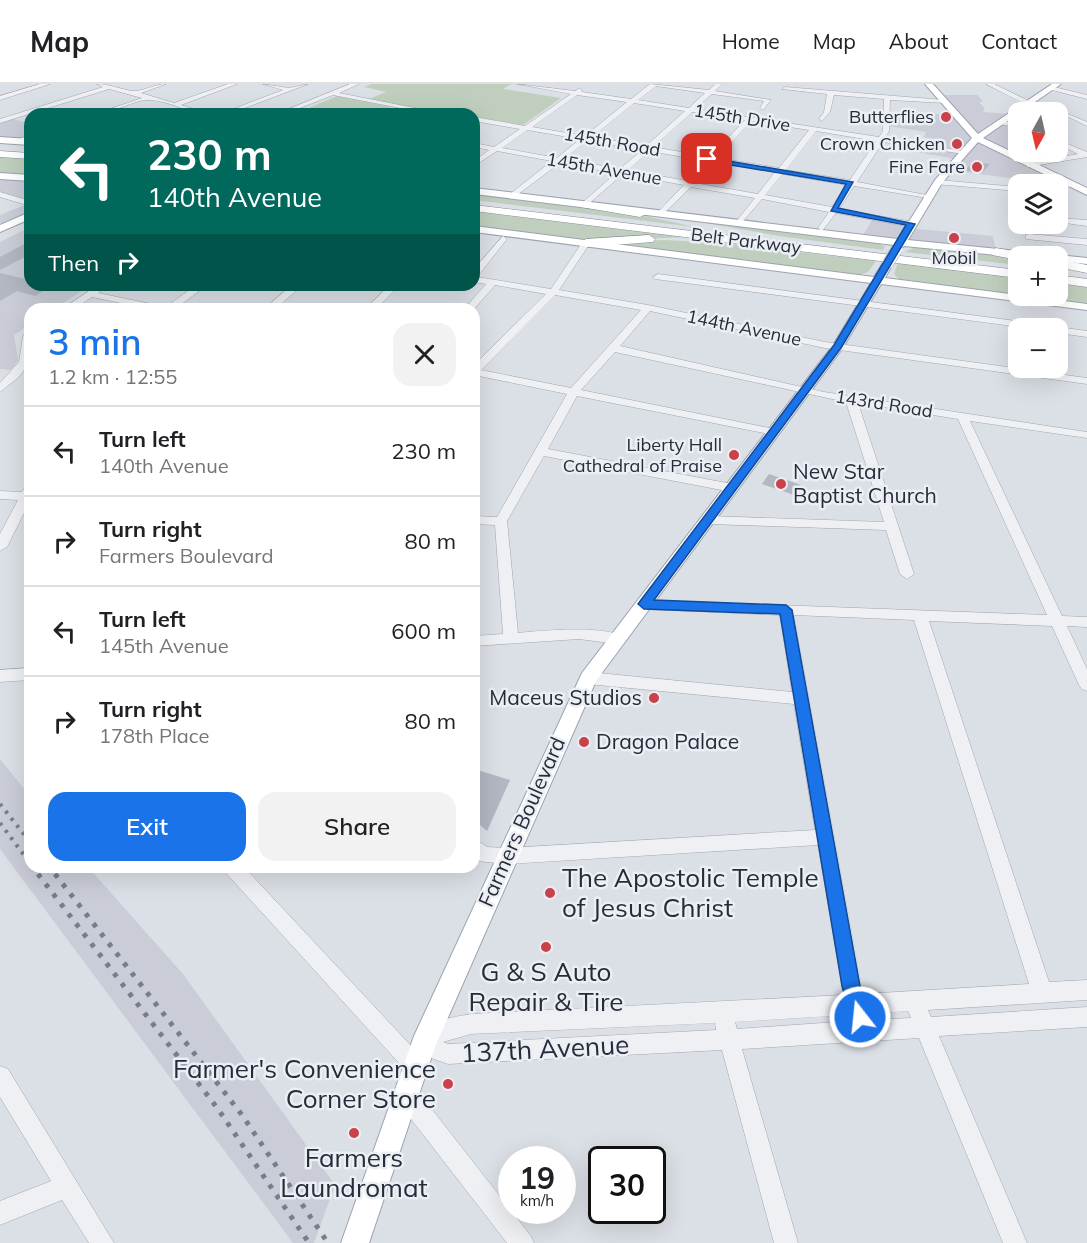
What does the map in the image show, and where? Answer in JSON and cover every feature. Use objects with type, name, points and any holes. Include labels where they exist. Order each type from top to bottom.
[{"type":"highway","points":[[0,140],[17,141]]},
{"type":"highway","points":[[0,152],[24,151]]},
{"type":"highway","points":[[0,152],[24,155]]},
{"type":"highway","name":"Belt Parkway","points":[[480,204],[1008,267]]},
{"type":"highway","points":[[585,205],[797,242]]},
{"type":"highway","name":"Belt Parkway","points":[[480,209],[1008,273]]},
{"type":"highway","points":[[586,243],[681,239],[812,249]]},
{"type":"highway","points":[[996,252],[1008,254]]},
{"type":"highway","points":[[1068,265],[1087,269]]},
{"type":"highway","points":[[1068,274],[1087,277]]},
{"type":"highway","points":[[1068,280],[1087,283]]},
{"type":"main road","points":[[928,84],[977,138],[1087,192]]},
{"type":"main road","name":"Farmers Boulevard","points":[[1028,102],[1053,85]]},
{"type":"main road","name":"Farmers Boulevard","points":[[355,1243],[423,1045],[588,678],[838,346],[938,182],[977,138],[1008,116]]},
{"type":"main road","points":[[17,141],[24,142]]},
{"type":"main road","points":[[0,176],[24,178]]},
{"type":"main road","points":[[480,192],[739,223],[899,246],[1008,253]]},
{"type":"main road","points":[[0,230],[24,218]]},
{"type":"main road","points":[[0,236],[24,225]]},
{"type":"main road","points":[[480,230],[1087,307]]},
{"type":"main road","points":[[1068,259],[1087,261]]},
{"type":"street","points":[[0,98],[47,84]]},
{"type":"street","points":[[99,84],[181,108]]},
{"type":"street","points":[[133,94],[163,84]]},
{"type":"street","points":[[173,105],[234,84]]},
{"type":"street","points":[[266,84],[319,97]]},
{"type":"street","points":[[240,108],[305,84]]},
{"type":"street","points":[[304,108],[356,84]]},
{"type":"street","points":[[293,108],[319,97],[366,84]]},
{"type":"street","name":"145th Drive","points":[[520,84],[964,152]]},
{"type":"street","points":[[480,160],[589,84]]},
{"type":"street","points":[[513,196],[655,84],[768,100],[763,108]]},
{"type":"street","points":[[585,205],[719,84]]},
{"type":"street","points":[[989,84],[1024,102]]},
{"type":"street","points":[[1053,85],[1087,97]]},
{"type":"street","points":[[41,108],[108,87]]},
{"type":"street","points":[[785,89],[944,102]]},
{"type":"street","points":[[822,119],[827,112],[831,92]]},
{"type":"street","points":[[334,94],[408,108]]},
{"type":"street","points":[[822,228],[886,131],[887,97]]},
{"type":"street","points":[[117,108],[148,98]]},
{"type":"street","points":[[392,108],[396,106]]},
{"type":"street","points":[[0,121],[24,113]]},
{"type":"street","points":[[1068,116],[1087,124]]},
{"type":"street","points":[[661,214],[750,119]]},
{"type":"street","name":"145th Road","points":[[480,120],[928,196]]},
{"type":"street","points":[[999,122],[1008,124]]},
{"type":"street","points":[[739,223],[814,129]]},
{"type":"street","points":[[17,141],[24,139]]},
{"type":"street","name":"145th Avenue","points":[[480,146],[911,224]]},
{"type":"street","points":[[1068,146],[1087,155]]},
{"type":"street","points":[[1030,165],[1087,155]]},
{"type":"street","points":[[938,182],[1008,188]]},
{"type":"street","points":[[0,194],[24,202]]},
{"type":"street","points":[[1068,222],[1087,223]]},
{"type":"street","points":[[1062,234],[1064,240]]},
{"type":"street","points":[[1029,237],[1087,242]]},
{"type":"street","points":[[480,269],[503,239]]},
{"type":"street","points":[[480,365],[552,293],[586,243]]},
{"type":"street","points":[[658,277],[1008,323]]},
{"type":"street","name":"144th Avenue","points":[[480,279],[492,283],[648,308],[838,346],[1087,381]]},
{"type":"street","points":[[474,303],[492,283]]},
{"type":"street","points":[[76,303],[95,291]]},
{"type":"street","points":[[177,303],[194,291]]},
{"type":"street","points":[[276,303],[291,291]]},
{"type":"street","points":[[376,303],[389,291]]},
{"type":"street","points":[[90,294],[134,303]]},
{"type":"street","points":[[511,638],[501,521],[574,392],[648,308]]},
{"type":"street","points":[[1068,331],[1087,334]]},
{"type":"street","name":"143rd Road","points":[[613,348],[851,400],[1083,435]]},
{"type":"street","points":[[0,389],[24,362]]},
{"type":"street","points":[[480,372],[774,432]]},
{"type":"street","points":[[851,400],[907,574]]},
{"type":"street","points":[[962,417],[1087,685]]},
{"type":"street","points":[[1083,435],[1087,447]]},
{"type":"street","points":[[539,451],[732,488]]},
{"type":"street","points":[[0,495],[24,494]]},
{"type":"street","points":[[0,547],[24,502]]},
{"type":"street","points":[[480,520],[501,521]]},
{"type":"street","points":[[709,520],[891,526]]},
{"type":"street","points":[[644,604],[1087,622]]},
{"type":"street","points":[[786,610],[851,986],[864,1030]]},
{"type":"street","points":[[920,615],[1042,993]]},
{"type":"street","points":[[480,641],[579,634],[617,639]]},
{"type":"street","points":[[0,676],[24,674]]},
{"type":"street","points":[[588,678],[802,699]]},
{"type":"street","points":[[480,852],[483,855],[506,856],[827,837]]},
{"type":"street","points":[[238,873],[415,1066]]},
{"type":"street","name":"137th Avenue","points":[[423,1045],[441,1030],[471,1024],[722,1013],[1087,990]]},
{"type":"street","points":[[914,1001],[1016,1243]]},
{"type":"street","points":[[722,1013],[786,1243]]},
{"type":"street","name":"137th Avenue","points":[[423,1045],[448,1054],[624,1046],[1087,1017]]},
{"type":"street","points":[[0,1077],[102,1243]]},
{"type":"street","points":[[405,1093],[522,1243]]},
{"type":"street","points":[[0,1213],[68,1186]]},
{"type":"shaded area","points":[[937,95],[978,95],[983,102],[979,102],[985,109],[983,112],[1008,114],[998,122],[1008,124],[1008,162],[1023,162],[1047,174],[1008,174],[1008,178],[947,170],[956,159],[916,152],[920,146],[930,147],[934,139],[924,137],[926,132],[888,126],[888,115],[922,119],[921,113],[954,115]]},
{"type":"shaded area","points":[[11,118],[24,122],[24,139],[0,138],[0,122]]},
{"type":"shaded area","points":[[0,178],[24,180],[24,201],[0,192]]},
{"type":"shaded area","points":[[24,205],[24,217],[6,225],[0,223],[0,215]]},
{"type":"shaded area","points":[[874,217],[910,224],[907,228],[993,236],[996,251],[862,237]]},
{"type":"shaded area","points":[[24,230],[24,291],[82,291],[63,303],[24,303],[24,328],[14,335],[18,360],[11,370],[0,369],[0,242]]},
{"type":"shaded area","points":[[0,759],[24,789],[24,873],[93,873],[183,974],[335,1185],[314,1243],[293,1243],[0,849]]},
{"type":"green space","points":[[372,84],[511,84],[503,89],[561,98],[523,125],[480,118],[480,108],[418,108],[367,100],[386,92],[364,87]]},
{"type":"green space","points":[[337,96],[391,107],[388,108],[309,108]]},
{"type":"green space","points":[[0,156],[24,158],[24,175],[0,173]]},
{"type":"green space","points":[[480,195],[645,216],[695,227],[480,201]]},
{"type":"green space","points":[[480,211],[689,237],[597,241],[480,227]]},
{"type":"green space","points":[[682,219],[878,243],[885,247],[883,250],[779,236]]},
{"type":"green space","points":[[664,240],[720,243],[876,261],[868,272],[859,275],[623,245],[623,242]]},
{"type":"green space","points":[[915,247],[1008,257],[1008,264],[905,252]]},
{"type":"green space","points":[[898,263],[1008,277],[1008,294],[899,279],[894,274]]},
{"type":"green space","points":[[1068,284],[1087,287],[1087,303],[1068,301]]},
{"type":"building","name":"Fine Fare","points":[[973,162],[990,164],[983,172],[965,171]]},
{"type":"building","points":[[24,244],[24,258],[0,270],[0,257]]},
{"type":"building","points":[[0,273],[24,279],[24,291],[43,291],[35,296],[17,291],[0,301]]},
{"type":"building","name":"New Star Baptist Church","points":[[769,474],[801,485],[794,495],[762,484]]},
{"type":"building","points":[[480,771],[510,780],[487,831],[480,825]]},
{"type":"railway","points":[[0,804],[24,834]]},
{"type":"railway","points":[[0,823],[24,855]]},
{"type":"railway","points":[[38,874],[218,1109],[309,1243]]},
{"type":"railway","points":[[55,874],[242,1115],[328,1243]]},
{"type":"place","name":"Butterflies","points":[[946,117]]},
{"type":"place","name":"Crown Chicken","points":[[957,144]]},
{"type":"place","name":"Fine Fare","points":[[977,167]]},
{"type":"place","name":"Mobil","points":[[954,238]]},
{"type":"place","name":"Liberty Hall Cathedral of Praise","points":[[734,455]]},
{"type":"place","name":"New Star Baptist Church","points":[[781,484]]},
{"type":"place","name":"Maceus Studios","points":[[654,698]]},
{"type":"place","name":"Dragon Palace","points":[[584,742]]},
{"type":"place","name":"The Apostolic Temple of Jesus Christ","points":[[550,893]]},
{"type":"place","name":"G & S Auto Repair & Tire","points":[[546,947]]},
{"type":"place","name":"Farmer's Convenience Corner Store","points":[[448,1084]]},
{"type":"place","name":"Farmers Laundromat","points":[[354,1133]]},
{"type":"route","points":[[707,159],[850,183],[834,210],[911,224],[838,346],[644,604],[786,610],[851,986],[860,1017]]}]
